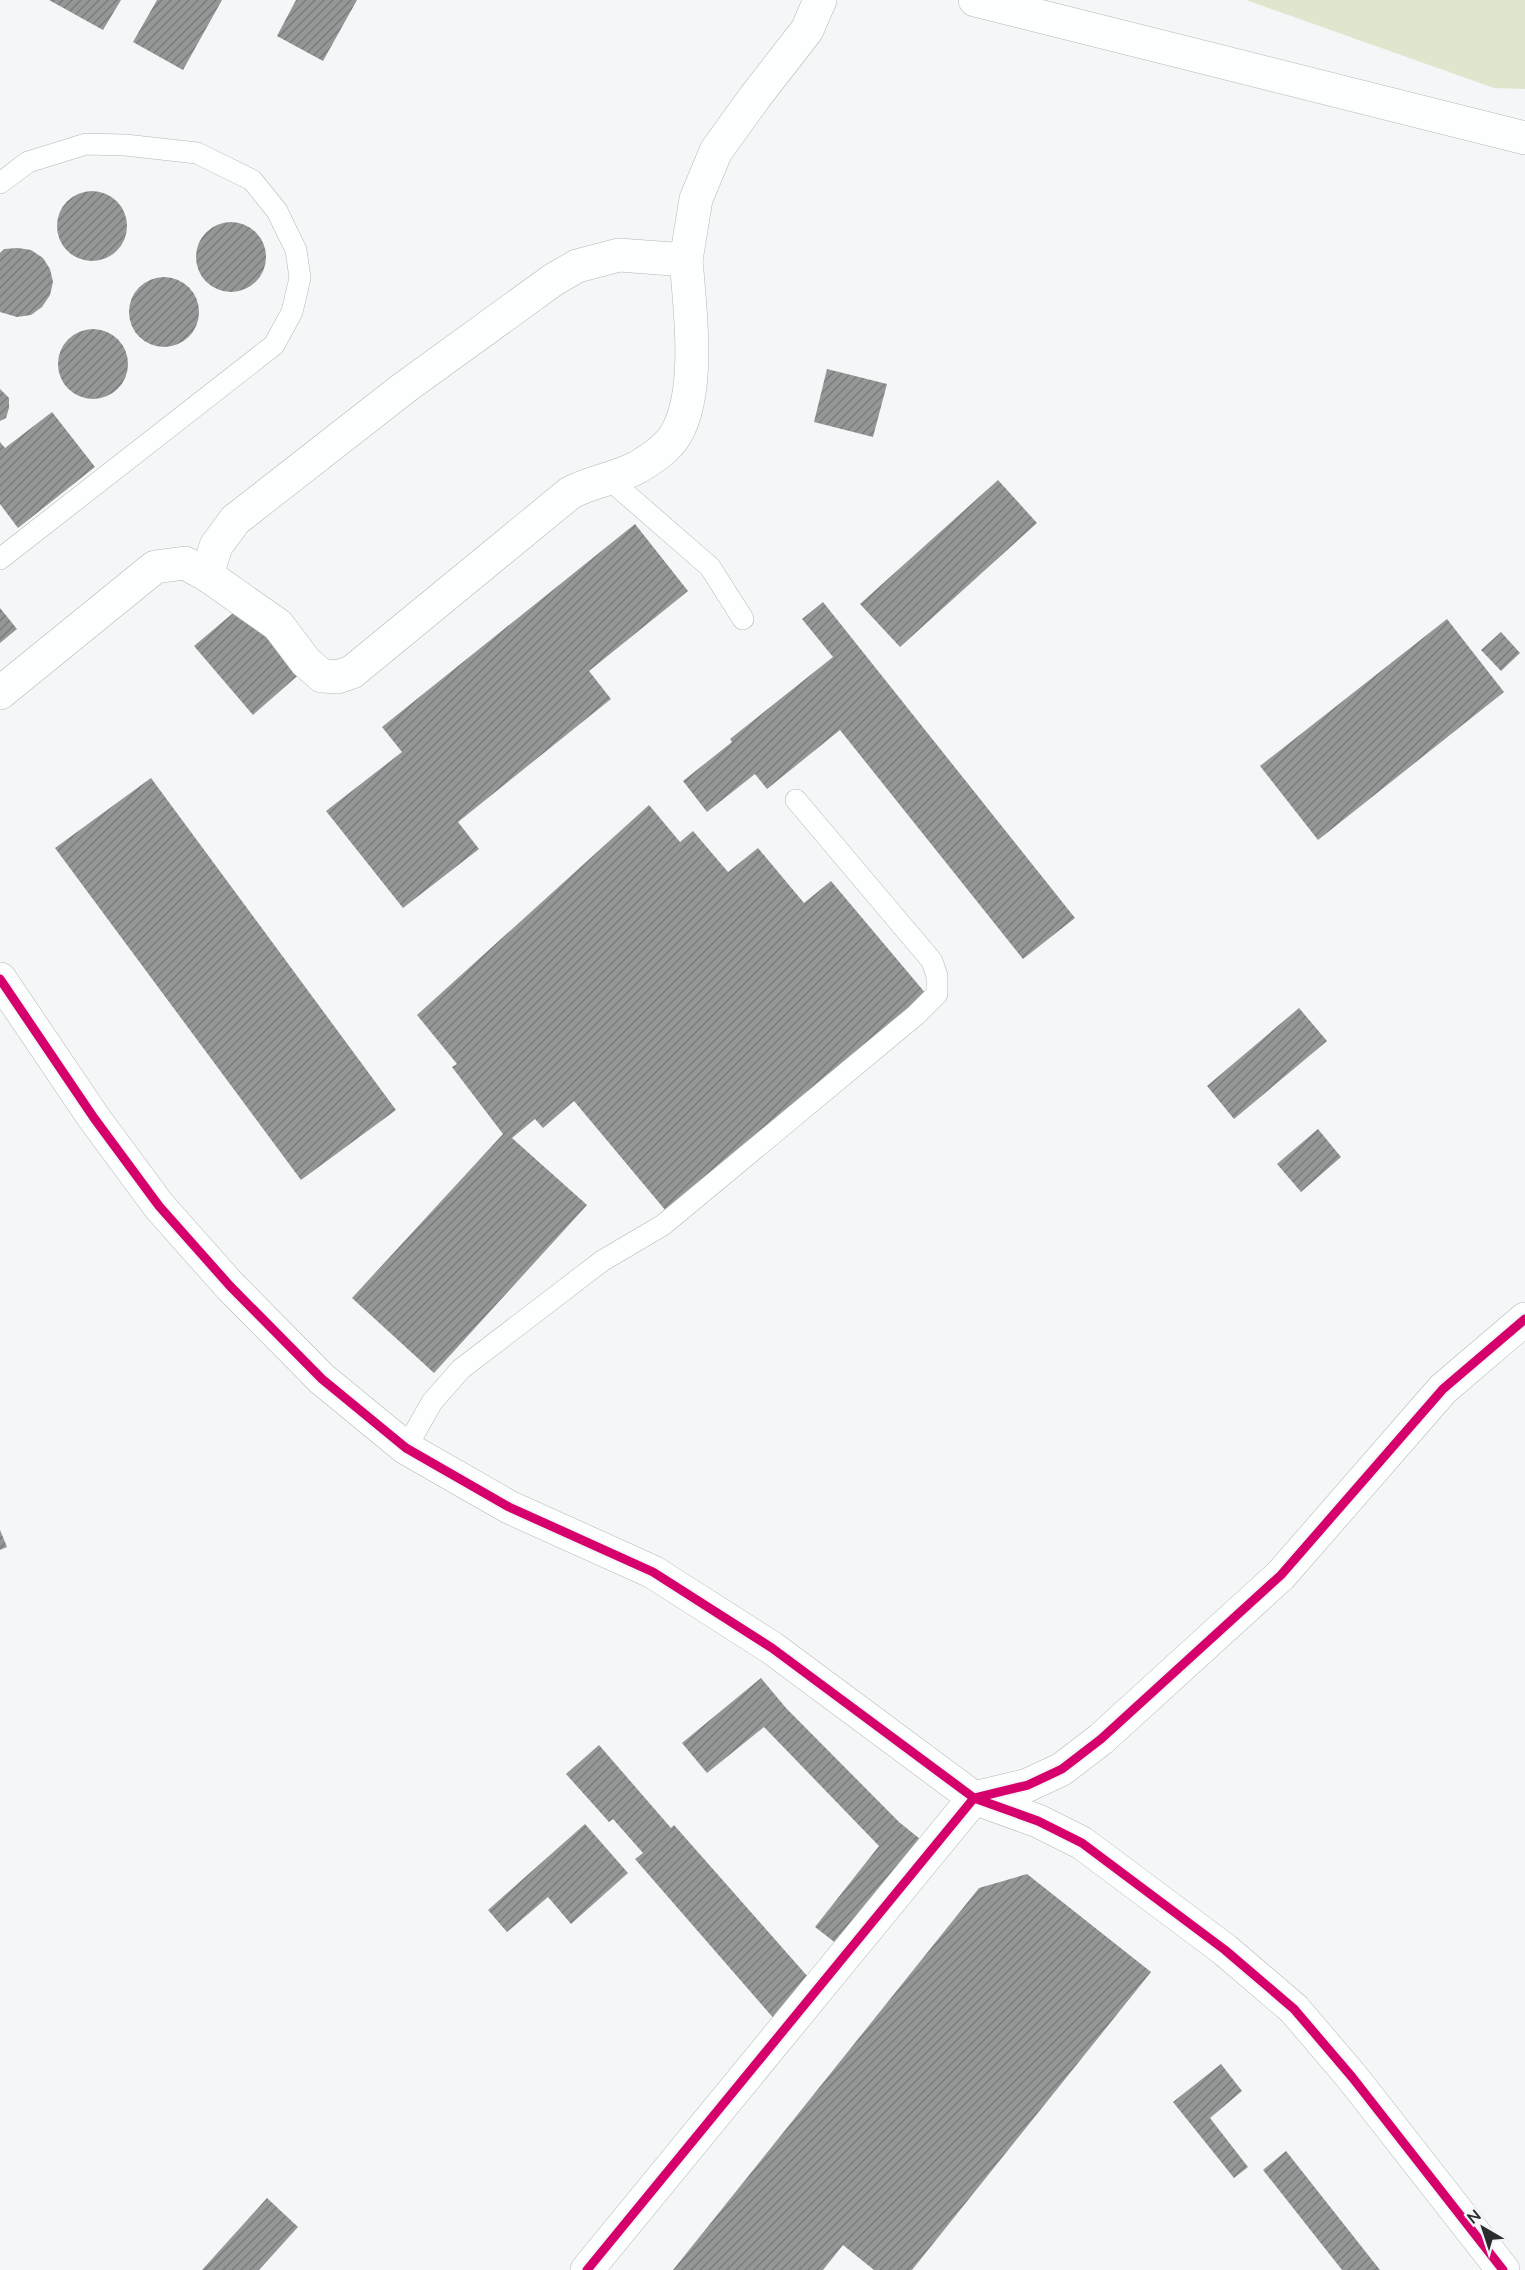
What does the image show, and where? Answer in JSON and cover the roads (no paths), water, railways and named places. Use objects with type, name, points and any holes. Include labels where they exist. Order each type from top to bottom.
[{"type":"street","points":[[0,693],[155,567],[185,562],[207,574],[278,625],[306,663],[322,676],[337,677],[352,672],[570,493],[586,484],[610,480],[638,467],[664,449],[677,433],[691,377],[687,260],[696,199],[716,151],[754,97],[807,30],[820,0]]},
{"type":"street","points":[[975,0],[1525,138]]},
{"type":"street","points":[[207,574],[216,546],[235,520],[404,388],[553,280],[577,266],[619,255],[687,260]]},
{"type":"street","points":[[0,979],[94,1118],[159,1206],[230,1286],[322,1379],[406,1448],[509,1507],[653,1572],[772,1648],[974,1798],[1038,1821],[1082,1843],[1225,1950],[1294,2009],[1352,2078],[1503,2270]]},
{"type":"street","points":[[587,2270],[974,1798],[1028,1785],[1062,1769],[1101,1740],[1281,1575],[1443,1389],[1525,1318]]},
{"type":"lane","points":[[0,183],[28,162],[86,144],[125,145],[197,153],[252,180],[277,211],[296,250],[300,278],[292,312],[274,345],[0,559]]},
{"type":"lane","points":[[610,480],[710,567],[743,619]]},
{"type":"lane","points":[[406,1448],[432,1402],[461,1369],[602,1262],[663,1225],[916,1015],[937,994],[937,976],[933,962],[796,800]]}]
